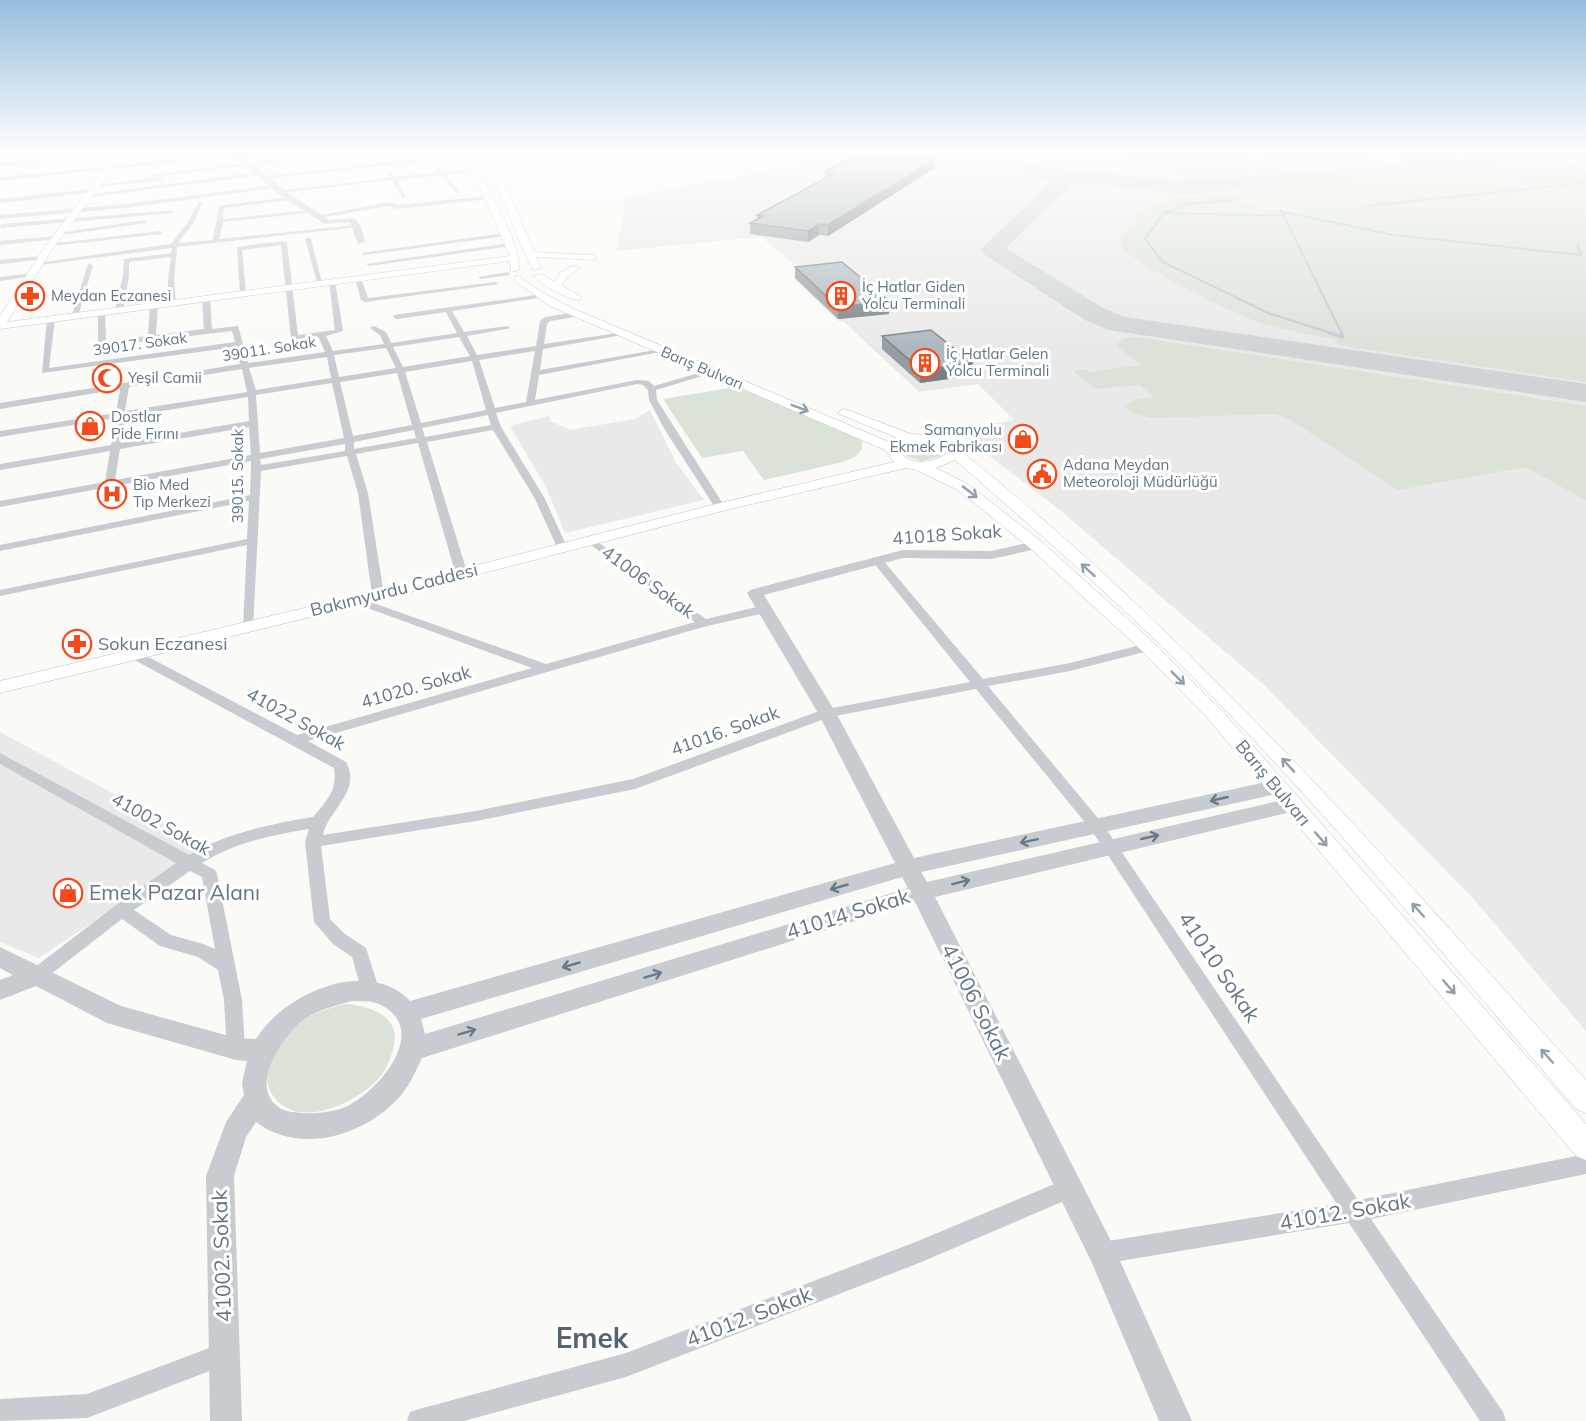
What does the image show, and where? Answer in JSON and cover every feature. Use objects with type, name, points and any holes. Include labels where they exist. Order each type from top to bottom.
[{"type":"main road","points":[[0,325],[48,250],[72,218]]},
{"type":"main road","points":[[495,218],[515,258],[514,274],[537,272],[516,218]]},
{"type":"main road","points":[[531,254],[556,258],[592,258]]},
{"type":"main road","points":[[0,325],[515,258]]},
{"type":"main road","points":[[554,287],[558,285],[563,275],[575,268]]},
{"type":"main road","name":"Barış Bulvarı","points":[[537,272],[554,287],[708,362],[910,438],[941,441],[1112,603],[1148,647],[1217,717],[1586,1146]]},
{"type":"main road","name":"Barış Bulvarı","points":[[514,274],[543,296],[578,314],[706,372],[842,424],[891,450],[900,460],[963,487],[1112,603],[1225,698],[1312,791],[1586,1100]]},
{"type":"main road","points":[[891,450],[898,442],[910,438]]},
{"type":"main road","name":"Bakımyurdu Caddesi","points":[[787,493],[891,450]]},
{"type":"main road","points":[[913,464],[945,462],[953,455],[953,451]]},
{"type":"main road","name":"Bakımyurdu Caddesi","points":[[0,687],[720,507],[913,464]]},
{"type":"main road","points":[[1284,796],[1312,791]]},
{"type":"street","points":[[0,270],[48,250],[145,218]]},
{"type":"street","points":[[0,262],[168,218]]},
{"type":"street","points":[[172,303],[174,245],[193,218]]},
{"type":"street","points":[[216,241],[220,221],[286,218]]},
{"type":"street","points":[[333,218],[352,220],[357,227],[364,253],[375,276]]},
{"type":"street","points":[[0,226],[48,250],[155,240]]},
{"type":"street","points":[[150,248],[164,226]]},
{"type":"street","points":[[0,243],[48,250],[150,248],[357,227]]},
{"type":"street","points":[[219,232],[230,231]]},
{"type":"street","points":[[32,232],[68,268]]},
{"type":"street","points":[[0,279],[48,250],[160,233]]},
{"type":"street","points":[[364,253],[505,235]]},
{"type":"street","points":[[308,239],[320,282]]},
{"type":"street","points":[[243,293],[239,248],[284,243],[295,338],[339,331],[333,281]]},
{"type":"street","points":[[369,264],[510,245]]},
{"type":"street","points":[[117,261],[172,255]]},
{"type":"street","points":[[119,310],[126,276],[126,260]]},
{"type":"street","points":[[79,266],[99,264]]},
{"type":"street","points":[[74,316],[90,265]]},
{"type":"street","points":[[363,292],[514,274]]},
{"type":"street","points":[[358,278],[365,300],[496,284]]},
{"type":"street","points":[[397,317],[543,296]]},
{"type":"street","points":[[101,344],[208,330],[206,298]]},
{"type":"street","points":[[152,337],[154,305]]},
{"type":"street","points":[[448,310],[474,358],[496,427],[539,497],[562,547]]},
{"type":"street","points":[[101,313],[102,362]]},
{"type":"street","points":[[530,402],[534,373],[542,348],[543,323],[548,319],[578,314]]},
{"type":"street","name":"39017. Sokak","points":[[51,320],[45,371],[239,344]]},
{"type":"street","name":"39015. Sokak","points":[[208,330],[235,327],[252,393],[256,469],[249,626]]},
{"type":"street","points":[[374,328],[383,334],[400,369],[461,572]]},
{"type":"street","name":"39011. Sokak","points":[[0,406],[245,366],[507,328]]},
{"type":"street","points":[[322,334],[330,354],[350,440],[350,452],[363,493],[378,594]]},
{"type":"street","points":[[0,434],[624,334]]},
{"type":"street","points":[[138,339],[139,357]]},
{"type":"street","points":[[534,373],[661,351]]},
{"type":"street","points":[[652,389],[706,372]]},
{"type":"street","points":[[0,504],[350,440],[637,382],[646,383],[652,389],[653,400],[664,420],[720,507]]},
{"type":"street","points":[[110,483],[125,386]]},
{"type":"street","points":[[0,467],[254,423]]},
{"type":"street","points":[[256,469],[496,427]]},
{"type":"street","points":[[0,548],[255,497]]},
{"type":"street","name":"41006 Sokak","points":[[591,540],[704,623]]},
{"type":"street","points":[[0,593],[253,541]]},
{"type":"street","name":"41018 Sokak","points":[[546,669],[704,623],[877,560],[903,555],[992,555],[1036,545]]},
{"type":"street","name":"41010 Sokak","points":[[877,560],[1097,826],[1494,1421]]},
{"type":"street","points":[[355,600],[546,669]]},
{"type":"street","name":"41006 Sokak","points":[[760,601],[827,713],[921,892],[1071,1188],[1176,1421]]},
{"type":"street","name":"41016. Sokak","points":[[313,842],[476,816],[635,784],[827,713],[1070,667],[1148,647]]},
{"type":"street","name":"41022 Sokak","points":[[133,654],[341,765],[344,781],[336,799],[318,822],[313,842],[322,922],[339,939],[360,953],[371,992]]},
{"type":"street","name":"41020. Sokak","points":[[297,740],[546,669]]},
{"type":"street","name":"41002 Sokak","points":[[0,758],[209,874],[233,1000],[236,1049]]},
{"type":"street","name":"41014 Sokak","points":[[405,1013],[908,867],[1097,826],[1284,796]]},
{"type":"street","name":"41014 Sokak","points":[[411,1050],[921,892],[1111,846],[1284,796]]},
{"type":"street","points":[[0,990],[36,976],[122,910],[190,862],[217,846],[275,829],[318,822]]},
{"type":"street","points":[[122,910],[166,941],[203,951],[226,966]]},
{"type":"street","points":[[0,957],[116,1015],[236,1049],[262,1051]]},
{"type":"street","points":[[352,991],[378,993],[398,1002],[405,1013],[412,1024],[411,1056],[402,1076],[382,1098],[358,1115],[328,1126],[290,1126],[268,1116],[256,1100],[253,1077],[262,1051],[272,1034],[293,1014],[325,997],[352,991]]},
{"type":"street","name":"41002. Sokak","points":[[226,1421],[220,1176],[235,1131],[256,1100]]},
{"type":"street","name":"41012. Sokak","points":[[1102,1253],[1356,1211],[1586,1164]]},
{"type":"street","name":"41012. Sokak","points":[[420,1421],[626,1365],[919,1252],[1071,1188]]},
{"type":"street","points":[[0,1411],[87,1406],[225,1354]]},
{"type":"shaded area","points":[[622,218],[1586,218],[1586,1031],[1471,896],[1263,684],[1060,510],[957,431],[1014,420],[978,384],[919,392],[793,278],[809,276],[761,237],[617,251]]},
{"type":"shaded area","points":[[1137,218],[1586,218],[1586,382],[1337,345],[1337,340],[1270,326],[1230,310],[1144,265],[1121,246],[1121,238]]},
{"type":"shaded area","points":[[1136,337],[1586,406],[1586,500],[1525,467],[1398,490],[1289,419],[1275,414],[1152,418],[1135,414],[1124,407],[1134,400],[1154,397],[1140,385],[1095,389],[1073,371],[1084,369],[1089,372],[1142,365],[1120,349],[1117,344],[1124,338]]},
{"type":"shaded area","points":[[736,387],[848,432],[862,441],[862,449],[855,457],[843,462],[764,480],[743,451],[702,458],[663,399]]},
{"type":"shaded area","points":[[650,410],[676,463],[704,500],[565,533],[546,487],[510,426],[549,416],[550,421],[570,430],[635,419]]},
{"type":"shaded area","points":[[917,445],[938,449],[941,452],[940,457],[921,461],[906,456],[905,451]]},
{"type":"shaded area","name":"Emek Pazar Alanı","points":[[0,732],[208,845],[39,958],[0,942]]},
{"type":"shaded area","points":[[346,1004],[373,1010],[388,1019],[395,1035],[390,1059],[384,1070],[369,1087],[343,1104],[313,1112],[298,1112],[285,1107],[274,1097],[269,1087],[267,1076],[273,1054],[287,1035],[304,1020],[319,1012]]},
{"type":"building","points":[[759,218],[839,218],[828,225],[819,224],[808,231],[750,223]]},
{"type":"building","points":[[842,262],[889,301],[838,307],[795,267]]},
{"type":"building","points":[[931,330],[972,363],[921,370],[882,336]]},
{"type":"waterway","points":[[1160,218],[1145,239],[1163,262],[1268,313],[1334,334]]},
{"type":"waterway","points":[[1285,218],[1342,334]]},
{"type":"waterway","points":[[1313,218],[1394,235],[1581,255],[1578,245]]},
{"type":"waterway","points":[[1329,333],[1343,337],[1341,333]]},
{"type":"taxiway","points":[[1024,218],[992,249],[1094,314],[1119,324],[1586,393]]},
{"type":"place","name":"Meydan Eczanesi","points":[[30,296]]},
{"type":"place","name":"İç Hatlar Giden Yolcu Terminali","points":[[841,296]]},
{"type":"place","name":"İç Hatlar Gelen Yolcu Terminali","points":[[925,363]]},
{"type":"place","name":"Yeşil Camii","points":[[107,378]]},
{"type":"place","name":"Dostlar Pide Fırını","points":[[90,426]]},
{"type":"place","name":"Samanyolu Ekmek Fabrikası","points":[[1023,439]]},
{"type":"place","name":"Adana Meydan Meteoroloji Müdürlüğü","points":[[1042,474]]},
{"type":"place","name":"Bio Med Tıp Merkezi","points":[[112,494]]},
{"type":"place","name":"Sokun Eczanesi","points":[[77,644]]},
{"type":"place","name":"Emek Pazar Alanı","points":[[68,893]]},
{"type":"district","name":"Emek","points":[[592,1338]]}]
